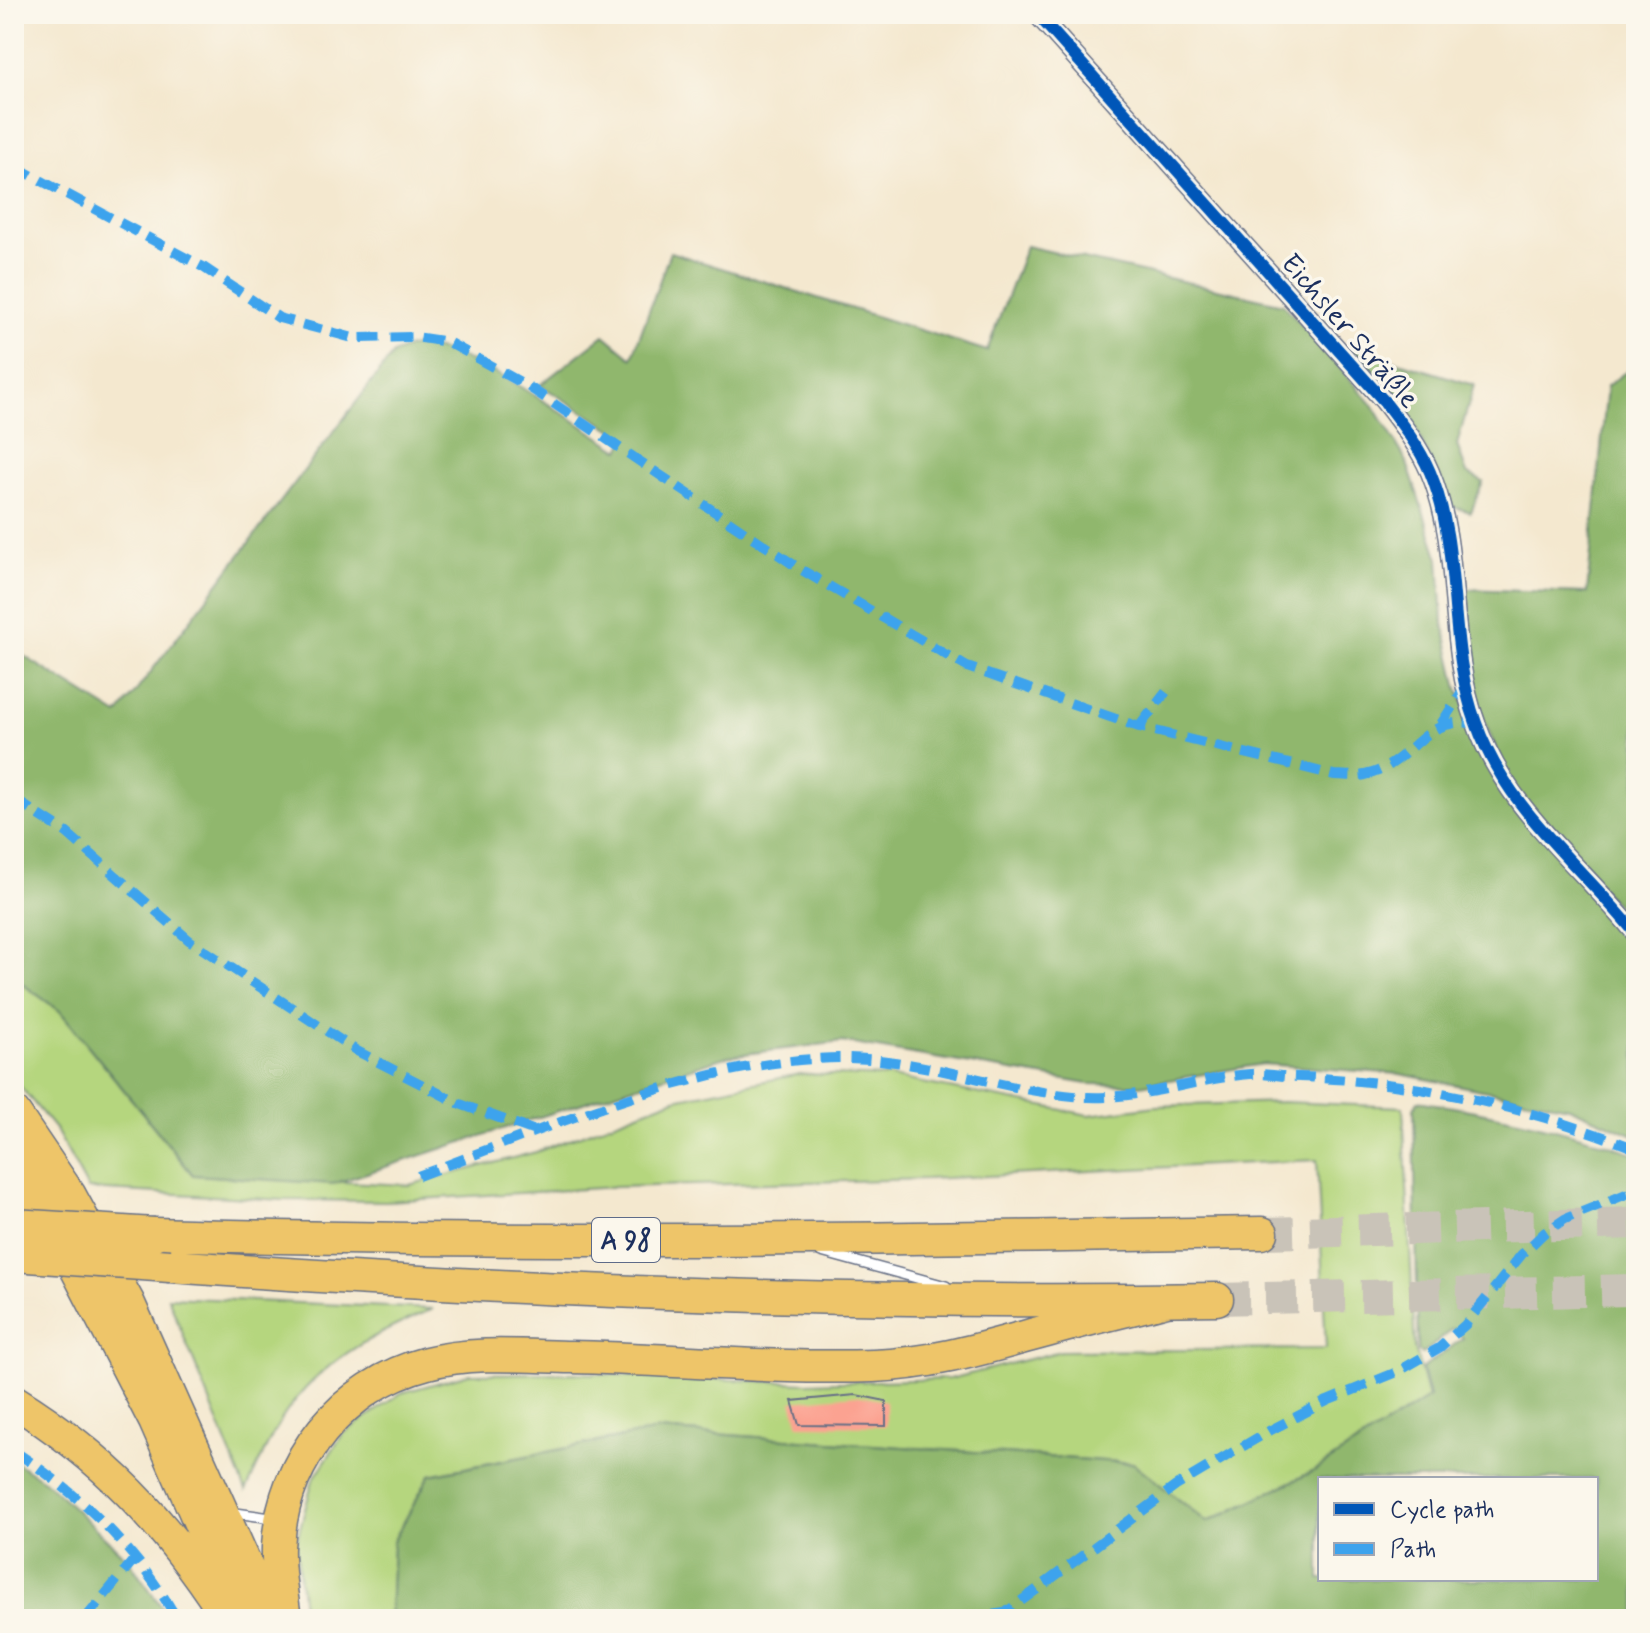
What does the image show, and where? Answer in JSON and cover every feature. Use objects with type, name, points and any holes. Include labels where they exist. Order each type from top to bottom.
[{"type":"highway","points":[[14,1113],[69,1194],[128,1302],[270,1619]]},
{"type":"highway","points":[[14,1166],[59,1235],[155,1421],[242,1619]]},
{"type":"highway","name":"A 98","points":[[14,1225],[154,1234],[459,1241],[1262,1233]]},
{"type":"highway","name":"A 98","points":[[14,1255],[562,1289],[1018,1300],[1217,1299]]},
{"type":"highway","points":[[285,1619],[278,1569],[281,1520],[297,1469],[315,1439],[338,1412],[363,1392],[391,1376],[426,1363],[495,1355],[840,1366],[906,1364],[979,1351],[1167,1300]]},
{"type":"highway","points":[[14,1401],[88,1453],[147,1507],[228,1619]]},
{"type":"street","name":"Eichsler Sträßle","points":[[1037,14],[1384,401],[1413,438],[1430,472],[1442,509],[1456,638],[1476,724],[1514,799],[1607,898],[1636,934]]},
{"type":"lane","points":[[747,1240],[809,1249],[938,1284],[1018,1300]]},
{"type":"lane","points":[[222,1510],[281,1520]]},
{"type":"green space","points":[[1026,246],[1283,304],[1374,406],[1406,460],[1439,559],[1443,622],[1458,689],[1490,764],[1636,947],[1636,1136],[1569,1107],[1400,1074],[1262,1064],[1140,1085],[1088,1084],[842,1042],[728,1056],[333,1184],[193,1175],[60,1011],[14,978],[14,650],[118,715],[393,354],[416,346],[439,349],[464,358],[520,387],[620,450],[626,438],[540,385],[604,335],[632,358],[670,252],[987,351]]},
{"type":"green space","points":[[1350,347],[1474,385],[1457,445],[1467,473],[1483,482],[1471,512],[1449,506],[1413,421]]},
{"type":"green space","points":[[1636,364],[1636,926],[1516,795],[1470,688],[1462,589],[1587,593],[1607,386]]},
{"type":"green space","points":[[14,978],[60,1011],[193,1175],[409,1185],[536,1152],[675,1099],[800,1074],[891,1077],[1089,1115],[1156,1106],[1283,1102],[1403,1107],[1415,1349],[1428,1398],[1312,1472],[1207,1522],[1133,1463],[658,1430],[430,1475],[393,1542],[390,1619],[304,1619],[296,1543],[313,1480],[343,1434],[401,1393],[469,1374],[575,1373],[806,1383],[950,1379],[1061,1351],[1326,1349],[1317,1160],[926,1179],[616,1187],[387,1201],[284,1200],[88,1189],[56,1130],[14,1079]]},
{"type":"green space","points":[[1418,1101],[1555,1129],[1636,1154],[1636,1619],[390,1619],[393,1542],[430,1475],[658,1430],[1133,1463],[1207,1522],[1312,1472],[1429,1397],[1422,1369],[1463,1338],[1452,1329],[1423,1354],[1418,1351],[1414,1108]]},
{"type":"green space","points":[[168,1297],[433,1309],[370,1339],[315,1378],[279,1423],[246,1491]]},
{"type":"green space","points":[[14,1461],[45,1481],[128,1559],[170,1619],[14,1619]]},
{"type":"building","points":[[856,1395],[886,1401],[886,1426],[799,1425],[792,1401]]},
{"type":"tunnel","points":[[1262,1233],[1636,1223]]},
{"type":"tunnel","points":[[1217,1299],[1636,1290]]},
{"type":"marked path","points":[[14,166],[203,267],[279,318],[353,338],[416,337],[448,342],[529,387],[800,569],[967,667],[1139,727],[1334,775],[1361,776],[1381,770],[1442,726],[1476,724]]},
{"type":"marked path","points":[[1441,724],[1465,687]]},
{"type":"marked path","points":[[1139,727],[1166,692]]},
{"type":"marked path","points":[[14,799],[67,833],[189,940],[357,1051],[460,1104],[538,1132]]},
{"type":"marked path","points":[[418,1176],[574,1117],[683,1082],[738,1069],[846,1058],[907,1064],[1027,1089],[1088,1097],[1130,1095],[1250,1074],[1386,1084],[1513,1109],[1636,1149]]},
{"type":"marked path","points":[[997,1619],[1176,1486],[1269,1431],[1327,1401],[1397,1372],[1439,1348],[1465,1325],[1522,1254],[1544,1233],[1565,1219],[1636,1190]]},
{"type":"marked path","points":[[14,1451],[62,1486],[106,1525],[144,1570],[177,1619]]},
{"type":"marked path","points":[[85,1619],[136,1557]]},
{"type":"marked path","points":[[963,1619],[1004,1613]]},
{"type":"cycle path","points":[[1037,14],[1384,401],[1415,444],[1430,472],[1440,502],[1447,533],[1467,692],[1489,754],[1525,810],[1636,934]]}]
